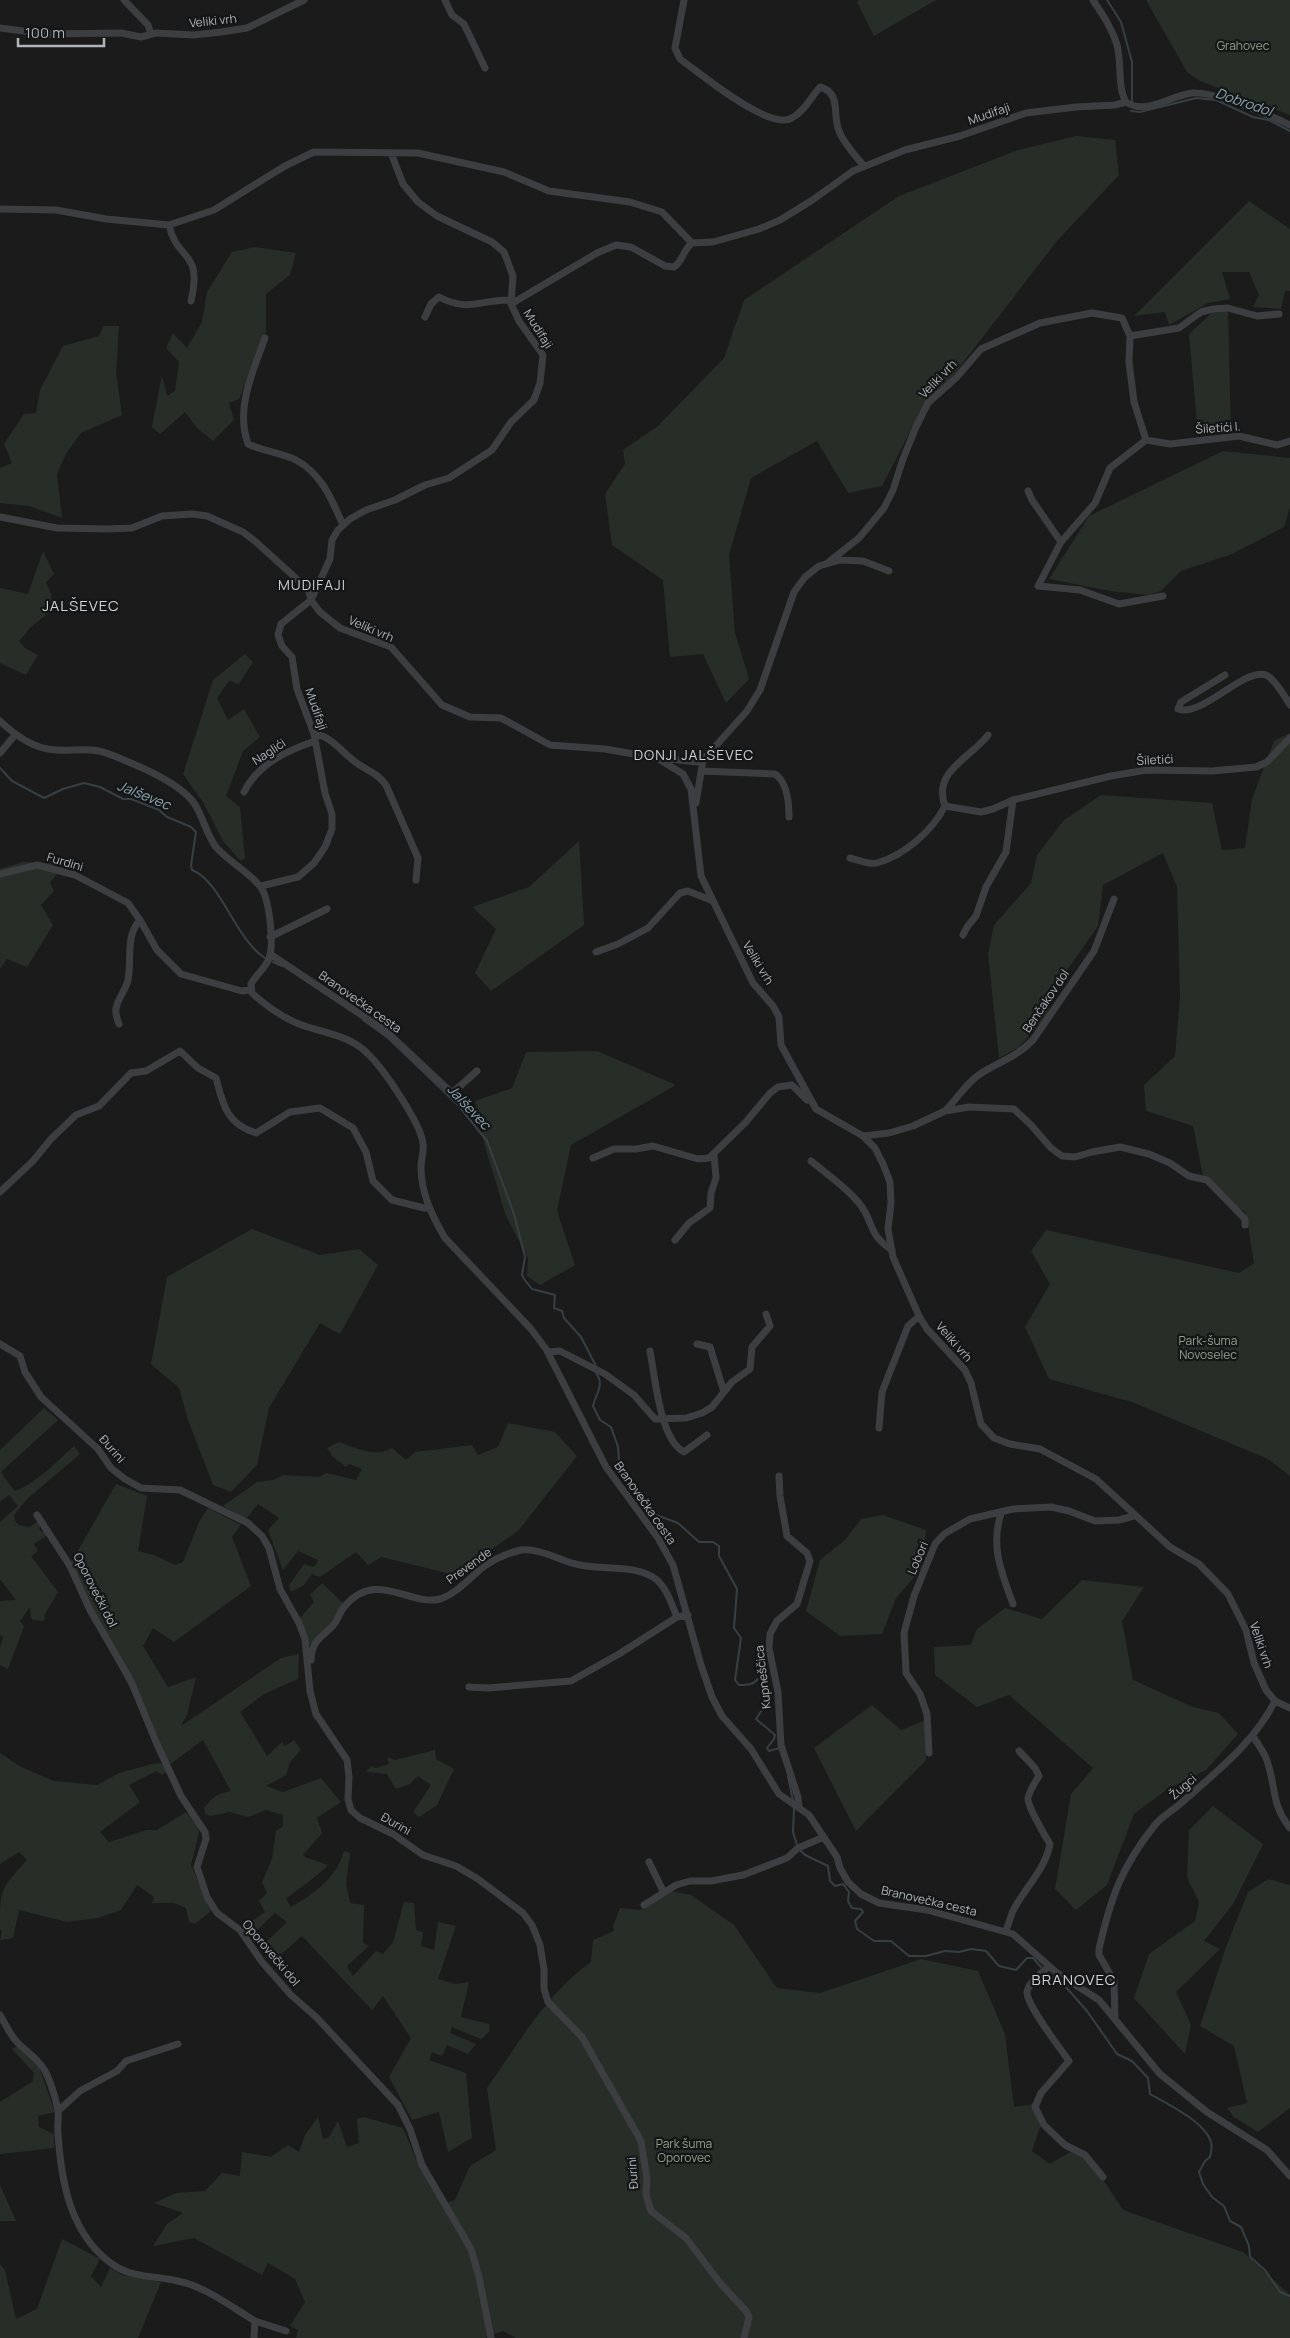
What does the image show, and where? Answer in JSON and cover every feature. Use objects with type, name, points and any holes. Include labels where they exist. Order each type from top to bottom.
[{"type":"street","points":[[124,0],[148,25],[150,34]]},
{"type":"street","name":"Veliki vrh","points":[[0,28],[63,35],[88,32],[121,33],[141,37],[150,34],[194,35],[241,30],[304,0]]},
{"type":"street","points":[[445,0],[452,15],[464,24],[485,68]]},
{"type":"street","points":[[684,0],[675,48],[680,59],[753,109],[776,120],[791,119],[804,108],[820,87],[825,88],[832,94],[836,104],[838,130],[864,166]]},
{"type":"street","points":[[1093,0],[1110,28],[1117,45],[1122,93],[1126,102]]},
{"type":"street","name":"Mudifaji","points":[[425,317],[431,304],[439,297],[456,305],[463,306],[498,299],[512,302],[597,253],[616,245],[631,247],[665,266],[674,267],[680,263],[685,248],[692,242],[724,240],[773,223],[864,166],[906,150],[960,136],[1026,113],[1115,105],[1126,102],[1131,106],[1142,106],[1192,93],[1213,94],[1290,125]]},
{"type":"street","points":[[0,209],[56,210],[106,219],[169,225],[214,210],[285,166],[314,152],[418,153],[504,172],[549,191],[630,202],[662,212],[692,242]]},
{"type":"street","name":"Mudifaji","points":[[261,886],[298,877],[314,863],[325,847],[332,829],[332,814],[325,793],[314,738],[297,689],[292,657],[282,646],[278,635],[281,624],[311,600],[330,559],[332,540],[343,525],[366,510],[395,500],[425,485],[449,478],[473,464],[492,450],[511,422],[534,400],[540,383],[543,355],[519,321],[512,302],[513,276],[504,252],[492,242],[437,216],[418,202],[403,184],[391,153]]},
{"type":"street","points":[[169,225],[172,237],[192,260],[195,270],[195,284],[191,301]]},
{"type":"street","points":[[1163,596],[1119,604],[1080,590],[1038,586],[1061,542],[1095,503],[1110,468],[1146,440],[1134,402],[1130,362],[1130,336],[1180,328],[1201,312],[1213,309],[1228,308],[1257,316],[1279,314]]},
{"type":"street","name":"Veliki vrh","points":[[826,564],[859,538],[884,508],[893,490],[916,427],[928,403],[956,378],[981,349],[1040,323],[1092,313],[1122,318],[1130,336]]},
{"type":"street","points":[[265,338],[246,392],[244,434],[248,444],[295,460],[312,472],[325,486],[343,525]]},
{"type":"street","name":"Šiletići I.","points":[[1146,440],[1170,444],[1239,436],[1277,445],[1290,441]]},
{"type":"street","points":[[1028,491],[1032,500],[1061,542]]},
{"type":"street","name":"Veliki vrh","points":[[0,518],[58,528],[107,529],[132,528],[162,516],[192,514],[207,516],[243,532],[256,542],[298,580],[309,592],[311,600],[320,612],[340,628],[392,647],[435,699],[456,713],[470,717],[500,718],[550,745],[605,749],[657,758],[697,762],[702,760],[747,711],[760,690],[794,592],[805,577],[819,566],[840,560],[863,561],[889,571]]},
{"type":"street","points":[[1225,675],[1180,702],[1178,709],[1183,710],[1196,707],[1232,686],[1259,675],[1266,675],[1290,705]]},
{"type":"street","points":[[0,721],[15,735],[38,747],[56,750],[80,748],[107,753],[172,784],[186,794],[195,805],[203,826],[217,848],[261,886],[266,898],[270,938],[269,958],[251,984],[250,990]]},
{"type":"street","points":[[314,738],[319,734],[358,764],[380,777],[386,785],[418,858],[416,880]]},
{"type":"street","points":[[0,753],[15,735]]},
{"type":"street","points":[[850,858],[875,864],[899,853],[930,829],[945,806],[941,789],[946,778],[988,735]]},
{"type":"street","name":"Naglići","points":[[244,792],[258,771],[314,738]]},
{"type":"street","name":"Šiletići","points":[[945,806],[981,812],[993,809],[1012,800],[1111,776],[1147,770],[1212,771],[1256,768],[1267,762],[1290,738]]},
{"type":"street","name":"Veliki vrh","points":[[657,758],[678,770],[688,780],[691,789],[699,869],[754,983],[779,1017],[781,1045],[795,1073],[816,1109],[863,1136],[875,1148],[890,1182],[891,1203],[888,1229],[893,1257],[919,1316],[927,1328],[964,1370],[971,1384],[979,1420],[984,1430],[994,1438],[1010,1444],[1040,1450],[1096,1479],[1134,1516],[1170,1547],[1199,1564],[1228,1594],[1246,1630],[1254,1663],[1266,1690],[1276,1701],[1290,1708]]},
{"type":"street","name":"Veliki vrh","points":[[694,815],[702,760]]},
{"type":"street","points":[[701,771],[775,774],[780,777],[788,798],[790,817]]},
{"type":"street","points":[[963,935],[976,916],[986,887],[1006,852],[1012,800]]},
{"type":"street","name":"Furdini","points":[[0,874],[37,866],[75,875],[128,903],[157,950],[181,974],[242,991],[250,990]]},
{"type":"street","points":[[596,952],[618,944],[648,928],[680,893],[688,891],[714,901]]},
{"type":"street","name":"Benčakov dol","points":[[945,1111],[972,1081],[1022,1052],[1034,1040],[1094,951],[1114,899]]},
{"type":"street","points":[[270,938],[327,909]]},
{"type":"street","points":[[119,1024],[116,1007],[128,979],[134,926],[140,920]]},
{"type":"street","name":"Branovečka cesta","points":[[269,958],[387,1032],[452,1093],[476,1071]]},
{"type":"street","name":"Branovečka cesta","points":[[250,990],[263,1003],[281,1015],[300,1024],[355,1043],[369,1054],[393,1087],[420,1132],[423,1144],[422,1183],[429,1207],[445,1238],[531,1329],[548,1352],[606,1467],[662,1545],[678,1578],[701,1665],[712,1697],[722,1716],[751,1749],[779,1794],[809,1815],[837,1857],[840,1868],[848,1882],[861,1894],[879,1903],[927,1910],[1006,1931],[1020,1939],[1069,1982],[1099,2000],[1160,2074],[1208,2112],[1267,2150],[1290,2176]]},
{"type":"street","points":[[0,1192],[33,1161],[51,1139],[76,1115],[99,1106],[131,1073],[146,1071],[180,1051],[198,1068],[216,1078],[224,1109],[244,1129],[256,1133],[290,1112],[320,1108],[353,1128],[366,1152],[373,1181],[392,1200],[424,1208],[429,1207]]},
{"type":"street","points":[[594,1158],[614,1149],[636,1149],[653,1146],[698,1159],[709,1158],[745,1123],[770,1093],[778,1087],[792,1085],[816,1109]]},
{"type":"street","points":[[863,1136],[889,1133],[913,1126],[945,1111],[969,1107],[1014,1109],[1031,1125],[1050,1148],[1062,1156],[1076,1157],[1120,1147],[1149,1154],[1170,1162],[1189,1176],[1207,1180],[1245,1219],[1245,1225]]},
{"type":"street","points":[[675,1240],[689,1223],[710,1208],[711,1193],[716,1178],[714,1154]]},
{"type":"street","points":[[811,1161],[857,1200],[863,1208],[877,1240],[892,1250]]},
{"type":"street","points":[[548,1352],[560,1351],[605,1374],[634,1395],[655,1419],[686,1418],[702,1413],[712,1407],[732,1382],[750,1369],[752,1347],[770,1326],[766,1314]]},
{"type":"street","points":[[879,1428],[882,1392],[908,1326],[919,1316]]},
{"type":"street","name":"Đurini","points":[[0,1344],[20,1356],[25,1372],[41,1397],[98,1449],[111,1468],[125,1479],[140,1488],[165,1487],[180,1490],[248,1523],[262,1536],[269,1548],[280,1589],[299,1622],[305,1639],[311,1695],[316,1714],[347,1760],[349,1777],[348,1799],[351,1810],[360,1818],[393,1834],[423,1855],[456,1866],[478,1879],[523,1913],[532,1924],[540,1945],[544,1968],[544,1989],[548,2002],[582,2037],[641,2142],[647,2180],[647,2206],[686,2238],[720,2284],[746,2311],[749,2317],[744,2338]]},
{"type":"street","points":[[697,1344],[710,1347],[724,1392]]},
{"type":"street","points":[[650,1351],[663,1420],[673,1443],[684,1452],[707,1435]]},
{"type":"street","name":"Kupneščica","points":[[779,1476],[780,1496],[787,1536],[807,1553],[810,1561],[797,1604],[777,1621],[770,1634],[768,1648],[778,1692],[781,1745],[798,1797],[796,1805]]},
{"type":"street","name":"Lobori","points":[[929,1752],[927,1714],[920,1694],[906,1673],[904,1641],[907,1617],[935,1544],[944,1534],[970,1519],[1001,1514],[1013,1509],[1051,1507],[1069,1511],[1095,1521],[1119,1520],[1134,1516]]},
{"type":"street","points":[[1001,1514],[996,1534],[998,1553],[1001,1575],[1013,1604]]},
{"type":"street","name":"Oporovečki dol","points":[[37,1515],[70,1566],[90,1610],[131,1681],[181,1796],[205,1832],[206,1839],[197,1867],[207,1896],[217,1913],[240,1930],[262,1962],[291,1995],[317,2018],[398,2105],[410,2129],[422,2165],[471,2249],[479,2277],[491,2338]]},
{"type":"street","name":"Prevende","points":[[311,1695],[314,1675],[311,1659],[313,1646],[335,1623],[344,1607],[357,1596],[368,1591],[382,1589],[404,1593],[428,1601],[442,1598],[457,1589],[487,1564],[520,1550],[537,1552],[573,1564],[644,1574],[657,1580],[664,1589],[676,1617]]},
{"type":"street","points":[[469,1687],[488,1688],[571,1681],[619,1654],[676,1617],[688,1615]]},
{"type":"street","name":"Žugci","points":[[1115,2020],[1114,1981],[1098,1955],[1107,1912],[1130,1857],[1160,1820],[1222,1768],[1253,1736],[1276,1701]]},
{"type":"street","points":[[1253,1736],[1268,1761],[1274,1799],[1283,1820],[1290,1828]]},
{"type":"street","points":[[1006,1931],[1013,1912],[1031,1885],[1048,1853],[1050,1844],[1037,1824],[1036,1815],[1029,1806],[1028,1798],[1039,1776],[1035,1768],[1019,1751]]},
{"type":"street","points":[[644,1905],[664,1891],[690,1881],[711,1881],[743,1874],[787,1858],[798,1848],[824,1837]]},
{"type":"street","points":[[649,1862],[664,1891]]},
{"type":"street","points":[[1049,1966],[1036,1979],[1027,1991],[1027,1994],[1036,2014],[1069,2061],[1041,2093],[1035,2107],[1044,2124],[1065,2145],[1085,2155],[1104,2177]]},
{"type":"street","points":[[0,2015],[15,2040],[39,2062],[48,2077],[58,2111],[58,2132],[70,2206],[82,2233],[92,2247],[115,2266],[127,2272],[178,2281],[208,2292],[254,2321],[286,2331]]},
{"type":"street","points":[[58,2111],[80,2091],[117,2071],[126,2061],[178,2044]]},
{"type":"street","points":[[254,2321],[254,2338]]},
{"type":"green space","points":[[859,0],[936,0],[874,36],[857,2]]},
{"type":"green space","name":"Grahovec","points":[[1146,0],[1290,0],[1290,115],[1200,81],[1187,72]]},
{"type":"green space","points":[[1076,136],[1115,140],[1119,175],[1057,241],[911,430],[882,486],[848,493],[817,441],[751,478],[729,555],[735,633],[749,679],[726,703],[703,654],[670,657],[663,580],[612,545],[605,494],[625,464],[623,450],[658,426],[724,358],[744,300],[899,196],[1018,150]]},
{"type":"green space","points":[[1249,201],[1290,229],[1290,291],[1285,291],[1281,309],[1253,307],[1259,295],[1249,272],[1222,272],[1230,299],[1208,303],[1169,325],[1165,312],[1134,316]]},
{"type":"green space","points":[[255,247],[296,253],[290,275],[266,294],[266,332],[239,399],[229,403],[234,420],[213,441],[197,428],[185,412],[160,434],[152,427],[162,375],[167,396],[175,391],[179,362],[166,348],[173,333],[187,348],[202,322],[207,292],[232,252]]},
{"type":"green space","points":[[1217,308],[1228,312],[1231,433],[1198,435],[1189,334]]},
{"type":"green space","points":[[103,326],[119,326],[116,373],[122,415],[81,433],[66,454],[57,474],[62,518],[29,506],[0,503],[0,468],[12,463],[4,444],[24,414],[36,413],[40,390],[63,346],[99,336]]},
{"type":"green space","points":[[1223,451],[1290,458],[1290,507],[1284,527],[1232,554],[1181,571],[1161,591],[1148,595],[1110,591],[1049,579],[1089,516]]},
{"type":"green space","points":[[43,551],[54,574],[46,582],[51,593],[52,610],[31,627],[19,641],[25,648],[38,655],[26,675],[0,663],[0,588],[28,594]]},
{"type":"green space","points":[[245,654],[253,662],[239,684],[229,681],[217,698],[228,720],[244,709],[260,737],[243,751],[226,796],[240,807],[245,858],[241,861],[223,841],[203,802],[183,774],[213,680]]},
{"type":"green space","name":"Park-šuma Novoselec","points":[[1290,733],[1290,1476],[1268,1459],[1132,1402],[1049,1379],[1025,1327],[1050,1284],[1031,1251],[1046,1230],[1239,1273],[1254,1263],[1246,1213],[1216,1190],[1203,1176],[1193,1126],[1146,1111],[1144,1085],[1175,1056],[1180,997],[1177,887],[1163,853],[1103,885],[1098,926],[1065,973],[1045,1018],[1019,1047],[999,1058],[988,954],[994,925],[1031,883],[1037,855],[1064,820],[1101,795],[1212,803],[1222,850],[1245,848],[1252,799],[1274,741]]},
{"type":"green space","points":[[579,841],[584,925],[491,991],[475,973],[496,929],[472,907],[529,887]]},
{"type":"green space","points":[[23,862],[65,864],[50,883],[54,891],[41,905],[53,925],[27,967],[7,959],[0,969],[0,869]]},
{"type":"green space","points":[[597,1051],[676,1085],[571,1145],[557,1211],[575,1265],[540,1285],[527,1276],[528,1258],[506,1216],[486,1150],[475,1101],[512,1088],[526,1052]]},
{"type":"green space","points":[[252,1229],[320,1255],[359,1249],[378,1265],[340,1334],[320,1323],[269,1408],[257,1465],[231,1492],[213,1485],[188,1420],[179,1388],[151,1364],[167,1277]]},
{"type":"green space","points":[[44,1408],[58,1420],[1,1472],[13,1489],[15,1491],[31,1482],[74,1446],[80,1454],[27,1499],[14,1515],[15,1521],[19,1525],[30,1527],[39,1520],[42,1525],[39,1528],[42,1532],[46,1530],[49,1534],[34,1544],[38,1551],[31,1556],[58,1592],[45,1614],[44,1621],[31,1618],[30,1607],[20,1621],[24,1627],[8,1669],[0,1665],[0,1648],[3,1637],[0,1635],[0,1601],[16,1600],[0,1579],[0,1522],[18,1506],[9,1495],[0,1502],[0,1450]]},
{"type":"green space","points":[[508,1423],[555,1432],[577,1456],[518,1531],[455,1575],[381,1557],[368,1565],[356,1552],[320,1577],[312,1574],[304,1585],[291,1592],[289,1585],[304,1564],[314,1567],[318,1560],[298,1551],[283,1570],[268,1530],[279,1518],[258,1504],[246,1519],[223,1506],[257,1482],[274,1480],[283,1475],[320,1477],[326,1473],[356,1480],[362,1469],[349,1464],[346,1467],[333,1457],[327,1448],[339,1442],[372,1452],[386,1451],[392,1448],[406,1460],[415,1452],[472,1445],[478,1455],[498,1447]]},
{"type":"green space","points":[[116,1484],[147,1496],[138,1551],[154,1555],[175,1565],[183,1562],[200,1520],[208,1508],[241,1525],[232,1537],[251,1586],[174,1642],[153,1628],[143,1646],[168,1687],[196,1677],[187,1715],[181,1726],[281,1658],[299,1654],[298,1679],[264,1694],[240,1712],[267,1756],[282,1742],[285,1746],[294,1740],[301,1750],[290,1762],[286,1775],[266,1786],[283,1792],[321,1778],[341,1802],[317,1818],[322,1833],[303,1855],[328,1865],[286,1899],[291,1907],[316,1890],[330,1877],[341,1860],[344,1851],[350,1853],[346,1884],[350,1903],[364,1905],[363,1943],[369,1946],[347,1966],[353,1976],[376,1951],[383,1954],[393,1942],[404,1902],[414,1903],[416,1930],[423,1932],[421,1946],[434,1950],[438,1922],[456,1926],[438,1979],[455,1984],[469,1982],[461,2017],[489,2024],[489,2032],[481,2039],[452,2027],[450,2033],[476,2044],[468,2054],[447,2045],[442,2056],[432,2052],[429,2060],[466,2073],[472,2138],[448,2152],[439,2112],[412,2120],[389,2077],[411,2038],[383,1996],[372,2010],[302,1936],[276,1959],[266,1942],[287,1922],[275,1913],[249,1938],[243,1928],[265,1912],[259,1901],[267,1893],[262,1882],[272,1859],[276,1831],[283,1826],[283,1815],[266,1810],[248,1817],[230,1812],[211,1816],[205,1814],[204,1808],[213,1799],[222,1793],[231,1791],[203,1740],[169,1765],[68,1568]]},
{"type":"green space","points":[[883,1515],[926,1530],[922,1568],[896,1598],[882,1634],[840,1636],[806,1611],[820,1560],[845,1540],[861,1519]]},
{"type":"green space","points":[[1082,1580],[1144,1587],[1122,1621],[1133,1680],[1193,1707],[1219,1713],[1238,1734],[1206,1770],[1169,1788],[1134,1814],[1107,1885],[1076,1910],[1055,1889],[1071,1794],[1093,1768],[1009,1695],[977,1707],[935,1675],[934,1647],[971,1645],[977,1629],[1005,1608],[1042,1619]]},
{"type":"green space","points":[[322,1583],[344,1604],[336,1617],[309,1646],[300,1618],[314,1602],[310,1595]]},
{"type":"green space","points":[[872,1705],[901,1730],[926,1720],[926,1760],[856,1831],[814,1748]]},
{"type":"green space","points":[[435,1750],[436,1759],[454,1769],[437,1805],[419,1817],[413,1812],[431,1785],[418,1776],[410,1784],[396,1789],[387,1774],[366,1772],[371,1766],[376,1768],[389,1764],[387,1757],[395,1760]]},
{"type":"green space","points":[[0,1753],[21,1767],[54,1781],[97,1785],[119,1773],[163,1763],[167,1772],[162,1775],[156,1771],[129,1785],[140,1802],[100,1832],[109,1842],[147,1830],[157,1830],[186,1812],[200,1828],[191,1865],[211,1911],[195,1924],[189,1922],[186,1908],[174,1903],[152,1903],[154,1897],[137,1885],[121,1910],[98,1918],[67,1922],[19,1910],[13,1938],[0,1940],[2,1931],[0,1929],[0,1905],[3,1890],[11,1877],[27,1860],[19,1852],[0,1864]]},
{"type":"green space","points":[[1213,1806],[1263,1844],[1233,1904],[1204,1941],[1220,1949],[1176,1992],[1191,2025],[1185,2054],[1134,1998],[1149,1954],[1195,1921],[1199,1902],[1187,1877],[1189,1830]]},
{"type":"green space","points":[[1268,1879],[1290,1885],[1290,2108],[1258,2132],[1234,2117],[1227,2108],[1247,2103],[1234,2046],[1200,2026],[1226,1947],[1248,1892]]},
{"type":"green space","name":"Park šuma Oporovec","points":[[671,1891],[691,1895],[734,1925],[777,1988],[820,1993],[921,1959],[978,1971],[1005,2034],[1014,2107],[1035,2104],[1043,2118],[1032,2151],[1050,2164],[1070,2152],[1090,2160],[1123,2210],[1243,2252],[1290,2295],[1290,2338],[516,2338],[503,2331],[484,2338],[296,2338],[298,2330],[290,2326],[305,2302],[295,2279],[268,2263],[262,2275],[194,2238],[153,2246],[167,2224],[183,2213],[154,2203],[176,2193],[205,2191],[222,2173],[240,2176],[242,2152],[271,2157],[288,2145],[299,2152],[305,2135],[318,2117],[323,2139],[329,2137],[338,2121],[347,2147],[359,2143],[357,2119],[364,2117],[403,2128],[418,2164],[442,2204],[455,2200],[470,2166],[496,2150],[487,2088],[522,2037],[547,2004],[575,1975],[591,1962],[593,1940],[614,1931],[613,1926],[620,1908],[640,1910]]},
{"type":"green space","points":[[17,2046],[39,2067],[55,2112],[38,2116],[39,2127],[54,2134],[54,2148],[0,2154],[0,2102],[33,2081],[34,2073],[12,2049]]},
{"type":"green space","points":[[0,2185],[16,2221],[0,2221]]},
{"type":"green space","points":[[62,2239],[100,2259],[91,2276],[101,2287],[110,2268],[122,2275],[161,2282],[138,2338],[0,2338],[0,2264],[5,2270],[16,2319],[37,2309]]},
{"type":"waterway","name":"Dobrodol","points":[[1107,0],[1121,22],[1132,62],[1132,102]]},
{"type":"waterway","name":"Dobrodol","points":[[1131,111],[1140,112],[1196,98],[1216,100],[1253,117],[1269,120],[1290,131]]},
{"type":"waterway","name":"Jalševec","points":[[0,768],[12,781],[44,798],[63,789],[84,783],[100,787],[123,799],[131,799],[159,810],[167,817],[191,827],[196,832],[191,865],[192,870],[202,876],[211,886],[245,938],[265,958]]},
{"type":"waterway","name":"Jalševec","points":[[273,962],[282,966]]},
{"type":"waterway","name":"Jalševec","points":[[363,1020],[388,1038],[458,1105],[487,1141],[514,1214],[525,1257],[522,1275],[532,1289],[555,1295],[554,1308],[562,1311],[564,1318],[581,1337],[596,1366]]},
{"type":"waterway","name":"Jalševec","points":[[596,1373],[599,1377],[600,1385],[593,1406],[600,1420],[611,1427],[618,1447],[620,1474],[633,1484],[651,1513],[678,1523],[699,1542],[713,1542],[719,1546],[719,1556],[737,1589],[734,1628],[741,1638],[735,1680],[739,1685],[745,1685],[752,1684],[758,1679],[764,1679],[769,1689],[768,1695],[765,1705],[756,1719],[775,1735],[767,1748],[769,1751],[780,1748]]},
{"type":"waterway","name":"Jalševec","points":[[788,1776],[793,1801]]},
{"type":"waterway","name":"Jalševec","points":[[794,1808],[793,1832],[797,1845]]},
{"type":"waterway","name":"Jalševec","points":[[799,1849],[805,1855],[828,1866],[830,1881],[835,1886],[843,1884],[849,1892],[848,1901],[852,1908],[861,1909],[863,1912],[855,1921],[857,1929],[874,1941],[891,1941],[909,1956],[926,1956],[945,1951],[959,1952],[971,1949],[986,1951],[999,1966],[1016,1970],[1027,1958],[1033,1958],[1041,1967]]},
{"type":"waterway","name":"Jalševec","points":[[1047,1973],[1065,1986],[1087,2011],[1117,2054],[1132,2061],[1148,2078],[1150,2094],[1176,2108],[1201,2127],[1211,2142],[1210,2157],[1205,2161],[1199,2172],[1203,2184],[1212,2197],[1224,2206],[1230,2221],[1241,2227],[1249,2246],[1250,2257],[1265,2270],[1280,2292],[1290,2296]]},
{"type":"district","name":"MUDIFAJI","points":[[312,585]]},
{"type":"district","name":"JALŠEVEC","points":[[81,606]]},
{"type":"district","name":"DONJI JALŠEVEC","points":[[694,755]]},
{"type":"district","name":"BRANOVEC","points":[[1074,1980]]}]
